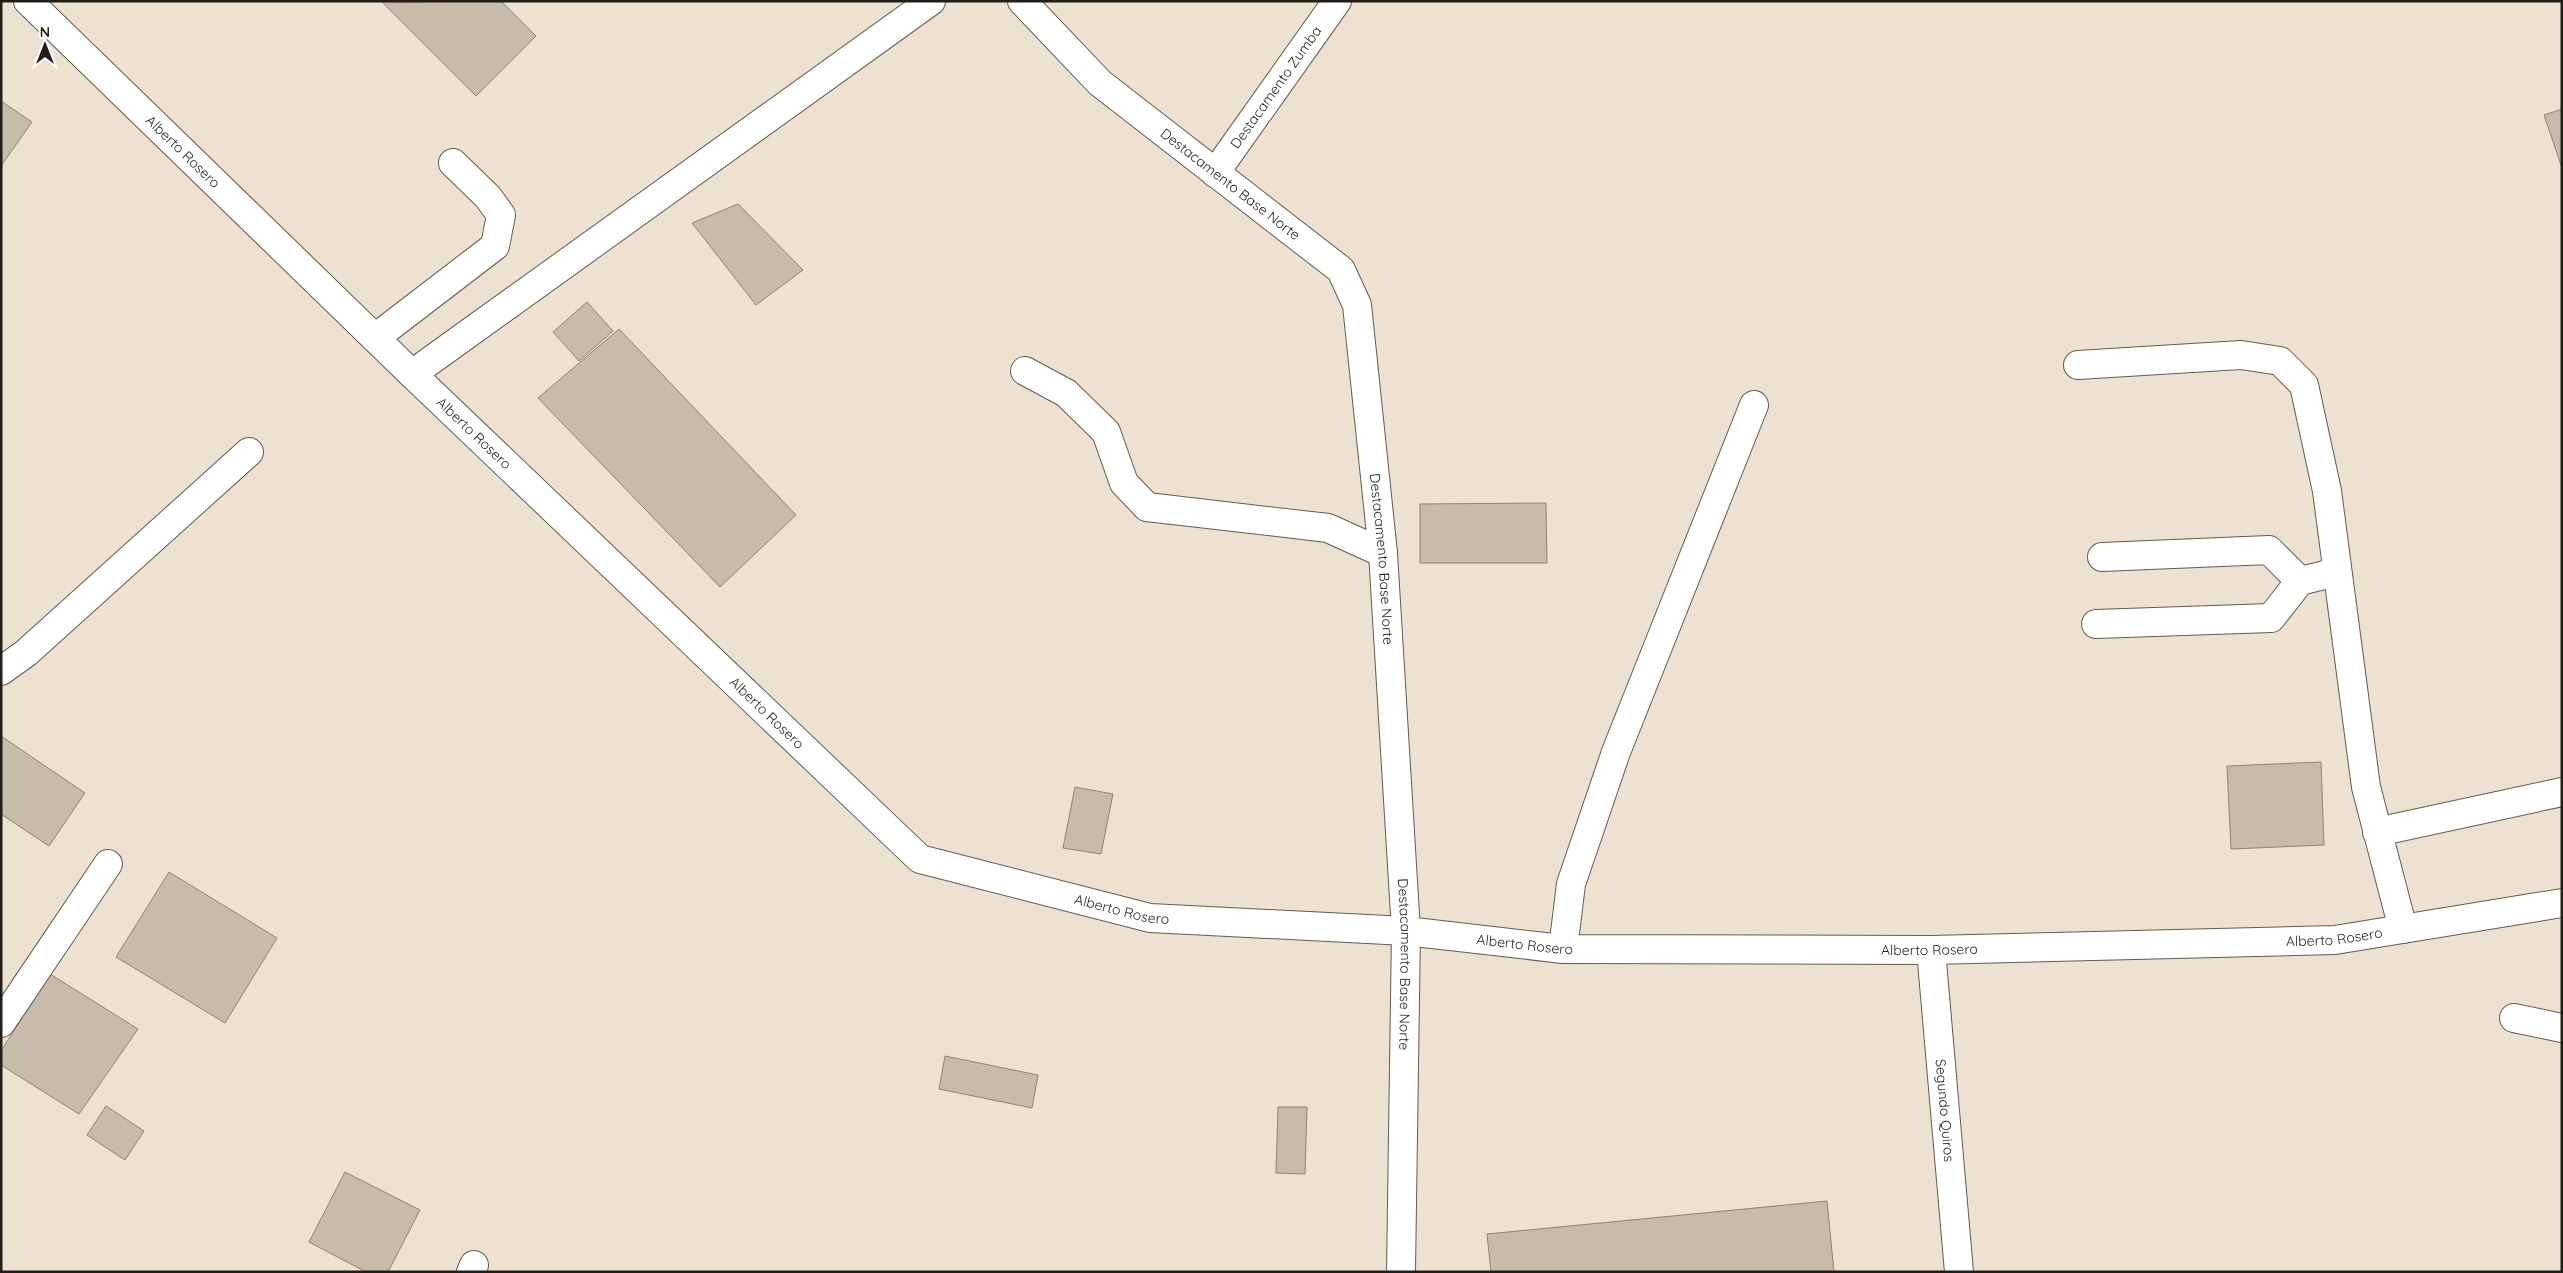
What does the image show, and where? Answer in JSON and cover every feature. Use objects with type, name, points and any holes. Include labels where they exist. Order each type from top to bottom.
[{"type":"street","name":"Alberto Rosero","points":[[28,1],[412,374],[920,859],[1150,918],[1406,931],[1563,949],[1931,950],[2335,940],[2562,903]]},
{"type":"street","points":[[412,374],[931,1]]},
{"type":"street","name":"Destacamento Base Norte","points":[[1022,1],[1100,83],[1341,270],[1357,305],[1383,553],[1406,931],[1401,1272]]},
{"type":"street","name":"Destacamento Zumba","points":[[1215,173],[1337,1]]},
{"type":"street","points":[[375,338],[495,246],[501,215],[488,197],[453,162]]},
{"type":"street","points":[[2078,365],[2241,355],[2280,361],[2304,385],[2326,491],[2366,787],[2402,929]]},
{"type":"street","points":[[1025,371],[1066,393],[1106,432],[1124,484],[1147,507],[1328,528],[1383,553]]},
{"type":"street","points":[[1563,949],[1571,884],[1616,752],[1754,405]]},
{"type":"street","points":[[1,671],[26,653],[249,452]]},
{"type":"street","points":[[2102,558],[2269,550],[2300,581]]},
{"type":"street","points":[[2096,624],[2270,618],[2300,581],[2337,572]]},
{"type":"street","points":[[2377,832],[2562,792]]},
{"type":"street","points":[[1,1023],[108,864]]},
{"type":"street","name":"Segundo Quiros","points":[[1931,950],[1958,1272]]},
{"type":"street","points":[[2514,1018],[2562,1028]]},
{"type":"building","points":[[501,1],[536,36],[476,96],[382,2]]},
{"type":"building","points":[[1,101],[32,122],[1,166]]},
{"type":"building","points":[[2562,109],[2562,165],[2561,165],[2544,115]]},
{"type":"building","points":[[738,204],[803,270],[756,305],[692,223]]},
{"type":"building","points":[[587,302],[613,331],[579,361],[553,332]]},
{"type":"building","points":[[619,329],[796,515],[720,587],[538,398]]},
{"type":"building","points":[[1546,503],[1547,563],[1420,563],[1420,504]]},
{"type":"building","points":[[1,736],[85,793],[49,846],[1,814]]},
{"type":"building","points":[[2321,762],[2324,845],[2231,849],[2227,766]]},
{"type":"building","points":[[1075,787],[1113,794],[1101,854],[1063,848]]},
{"type":"building","points":[[169,872],[277,938],[225,1023],[116,957]]},
{"type":"building","points":[[50,974],[138,1029],[79,1114],[1,1065],[1,1051]]},
{"type":"building","points":[[945,1056],[1038,1075],[1032,1108],[939,1089]]},
{"type":"building","points":[[106,1106],[144,1131],[125,1160],[87,1135]]},
{"type":"building","points":[[1278,1107],[1307,1107],[1305,1174],[1276,1173]]},
{"type":"building","points":[[345,1172],[420,1210],[388,1272],[366,1272],[309,1242]]},
{"type":"building","points":[[1827,1201],[1834,1272],[1491,1272],[1487,1234]]}]
